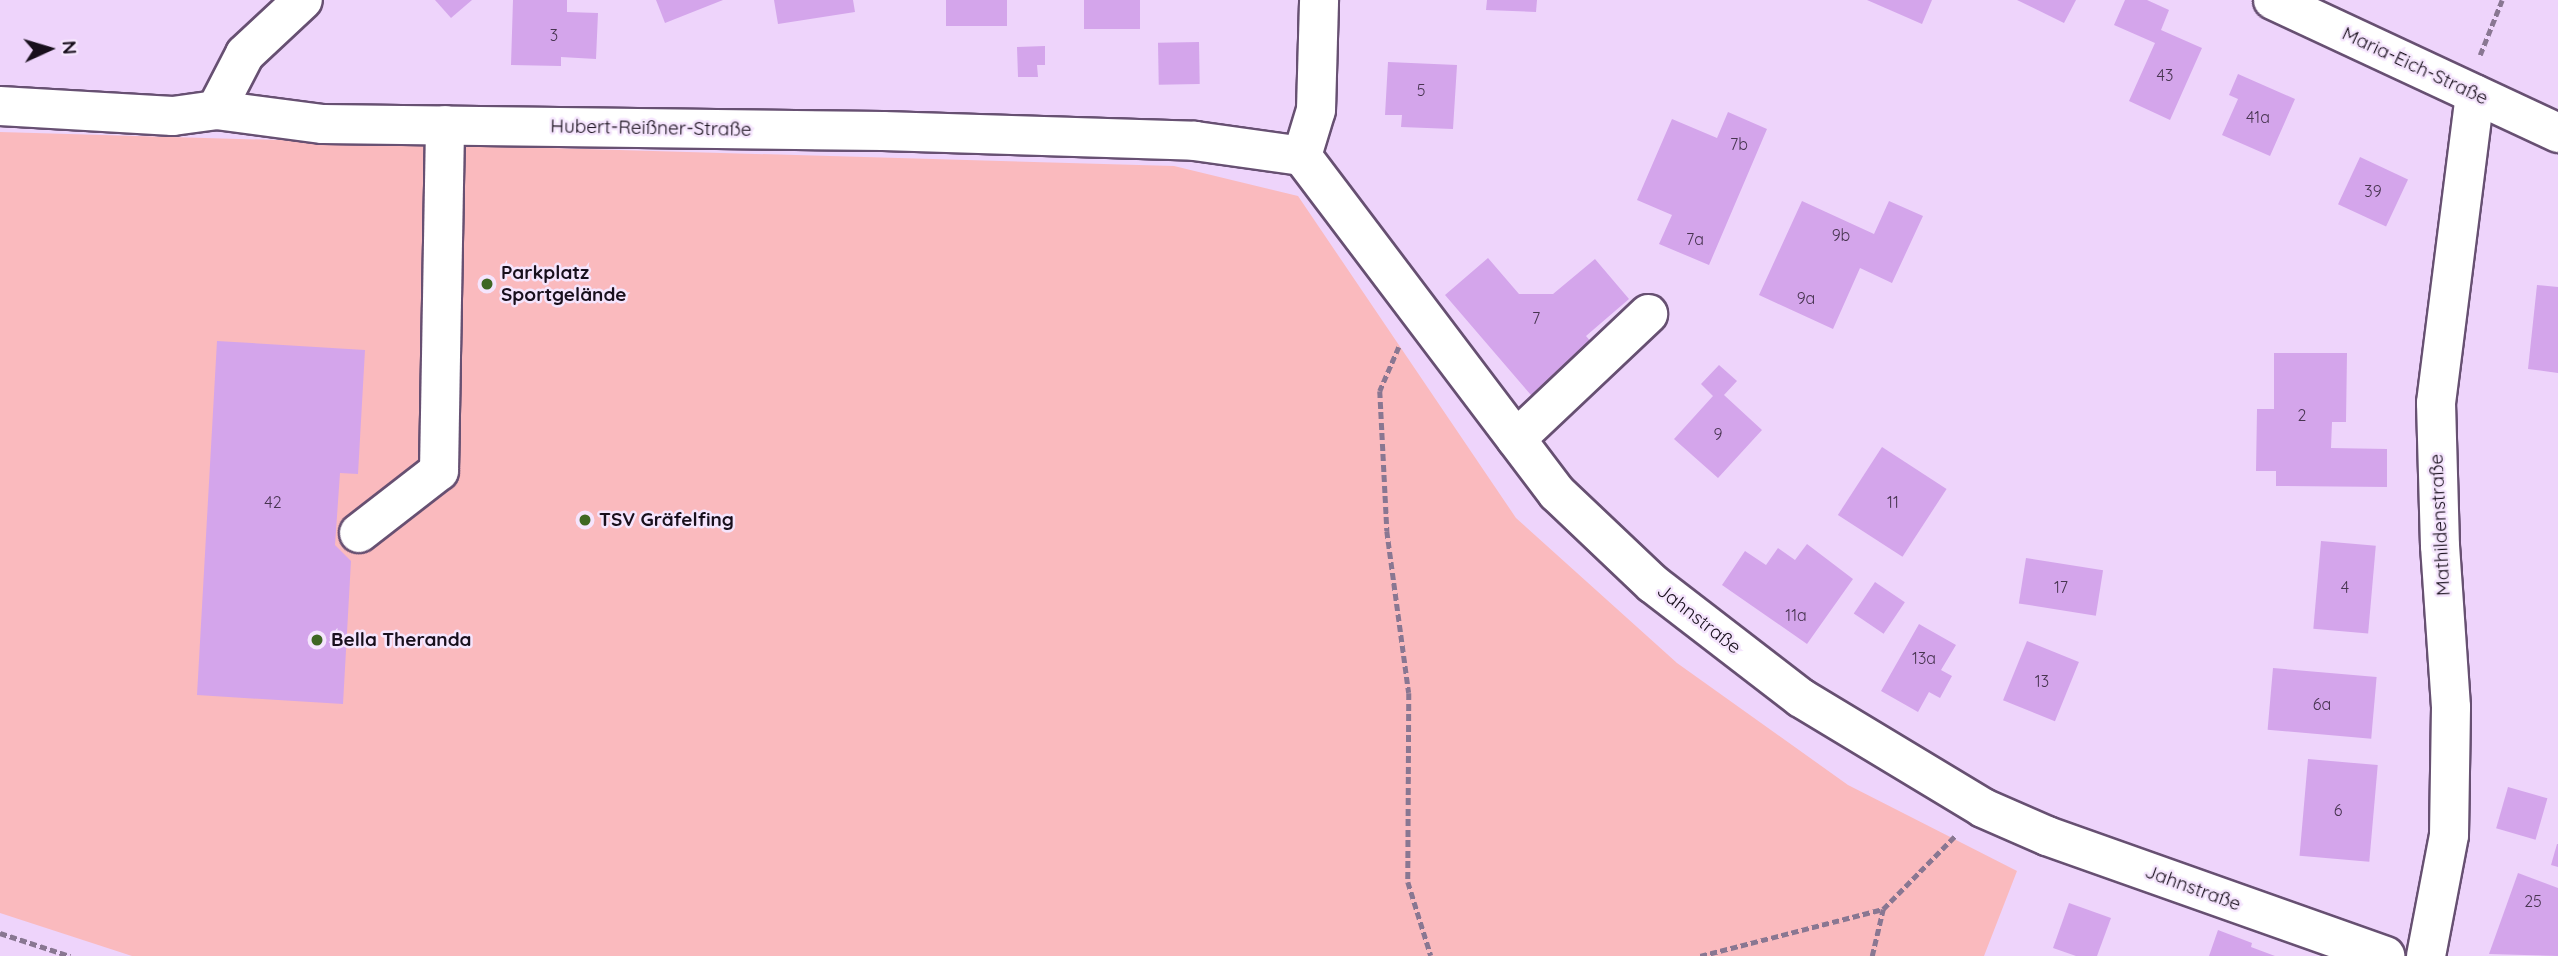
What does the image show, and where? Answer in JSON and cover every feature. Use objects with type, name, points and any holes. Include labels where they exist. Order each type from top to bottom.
[{"type":"street","points":[[216,110],[245,54],[303,0]]},
{"type":"street","points":[[1301,156],[1316,110],[1319,0]]},
{"type":"street","name":"Maria-Eich-Straße","points":[[2273,0],[2558,133]]},
{"type":"street","name":"Mathildenstraße","points":[[2426,956],[2449,835],[2451,720],[2436,403],[2475,94]]},
{"type":"street","name":"Hubert-Reißner-Straße","points":[[0,106],[173,117],[216,110],[323,124],[1195,141],[1301,156]]},
{"type":"street","points":[[359,533],[439,471],[445,125]]},
{"type":"street","name":"Jahnstraße","points":[[1301,156],[1557,493],[1653,584],[1801,698],[1983,808],[2047,836],[2385,956]]},
{"type":"street","points":[[1516,439],[1648,314]]},
{"type":"path","points":[[2475,94],[2478,59],[2502,0]]},
{"type":"path","points":[[1416,307],[1380,391],[1387,531],[1409,693],[1408,882],[1432,956]]},
{"type":"path","points":[[1872,956],[1884,909],[1983,808]]},
{"type":"path","points":[[1700,956],[1884,909]]},
{"type":"path","points":[[0,933],[70,956]]},
{"type":"shaded area","name":"TSV Gräfelfing","points":[[0,132],[1174,166],[1298,196],[1516,518],[1677,663],[1848,785],[2017,871],[1984,956],[132,956],[0,913]]},
{"type":"building","points":[[435,0],[472,0],[451,18]]},
{"type":"building","points":[[513,0],[567,0],[567,12],[598,13],[596,59],[561,57],[561,66],[511,65]]},
{"type":"building","points":[[656,0],[723,0],[665,23]]},
{"type":"building","points":[[774,0],[853,0],[855,12],[778,24]]},
{"type":"building","points":[[946,0],[1007,0],[1007,26],[946,26]]},
{"type":"building","points":[[1084,0],[1140,0],[1140,29],[1084,29]]},
{"type":"building","points":[[1487,0],[1537,0],[1536,12],[1486,10]]},
{"type":"building","points":[[1867,0],[1932,0],[1922,24]]},
{"type":"building","points":[[2017,0],[2076,0],[2064,23]]},
{"type":"building","points":[[2125,0],[2147,0],[2169,10],[2161,30],[2202,48],[2170,120],[2129,101],[2155,43],[2114,25]]},
{"type":"building","points":[[1199,42],[1200,84],[1159,85],[1158,43]]},
{"type":"building","points":[[1045,46],[1045,65],[1037,65],[1038,77],[1018,77],[1017,47]]},
{"type":"building","points":[[1388,62],[1457,65],[1453,129],[1401,127],[1402,115],[1385,115]]},
{"type":"building","points":[[2238,74],[2295,99],[2270,156],[2222,135],[2238,99],[2229,95]]},
{"type":"building","points":[[1728,112],[1767,129],[1709,265],[1659,244],[1672,215],[1637,200],[1672,119],[1717,138]]},
{"type":"building","points":[[2360,157],[2408,179],[2386,227],[2338,204]]},
{"type":"building","points":[[1802,201],[1874,234],[1889,201],[1923,216],[1892,283],[1860,268],[1833,329],[1759,295]]},
{"type":"building","points":[[1488,258],[1519,294],[1553,294],[1595,259],[1629,299],[1586,336],[1598,350],[1537,402],[1445,295]]},
{"type":"building","points":[[2537,285],[2558,287],[2558,373],[2528,369]]},
{"type":"building","points":[[217,341],[365,350],[358,474],[340,473],[335,545],[351,561],[343,704],[197,695]]},
{"type":"building","points":[[2274,353],[2347,353],[2346,422],[2332,422],[2331,448],[2387,449],[2387,487],[2276,486],[2276,471],[2256,471],[2257,409],[2274,409]]},
{"type":"building","points":[[1719,365],[1737,381],[1724,395],[1762,430],[1718,478],[1674,439],[1713,396],[1701,384]]},
{"type":"building","points":[[1882,447],[1947,489],[1902,557],[1838,515]]},
{"type":"building","points":[[2321,541],[2376,546],[2368,633],[2313,629]]},
{"type":"building","points":[[1807,544],[1853,579],[1807,644],[1722,585],[1745,551],[1766,565],[1778,548],[1795,560]]},
{"type":"building","points":[[2026,558],[2103,570],[2096,616],[2019,603]]},
{"type":"building","points":[[1875,582],[1905,602],[1884,634],[1854,614]]},
{"type":"building","points":[[1919,624],[1956,645],[1941,670],[1952,676],[1940,698],[1929,692],[1918,712],[1881,691]]},
{"type":"building","points":[[2027,641],[2079,662],[2055,721],[2003,700]]},
{"type":"building","points":[[2273,668],[2377,677],[2371,739],[2268,730]]},
{"type":"building","points":[[2308,759],[2378,765],[2369,862],[2300,856]]},
{"type":"building","points":[[2508,787],[2547,798],[2536,840],[2496,828]]},
{"type":"building","points":[[2558,844],[2558,867],[2551,865]]},
{"type":"building","points":[[2518,873],[2558,888],[2558,956],[2489,954]]},
{"type":"building","points":[[2069,903],[2111,918],[2097,956],[2076,956],[2053,948]]},
{"type":"building","points":[[2218,930],[2252,943],[2251,947],[2275,956],[2209,956]]},
{"type":"place","name":"Parkplatz Sportgelände","points":[[487,284]]},
{"type":"place","name":"TSV Gräfelfing","points":[[585,520]]},
{"type":"place","name":"Bella Theranda","points":[[317,640]]}]
